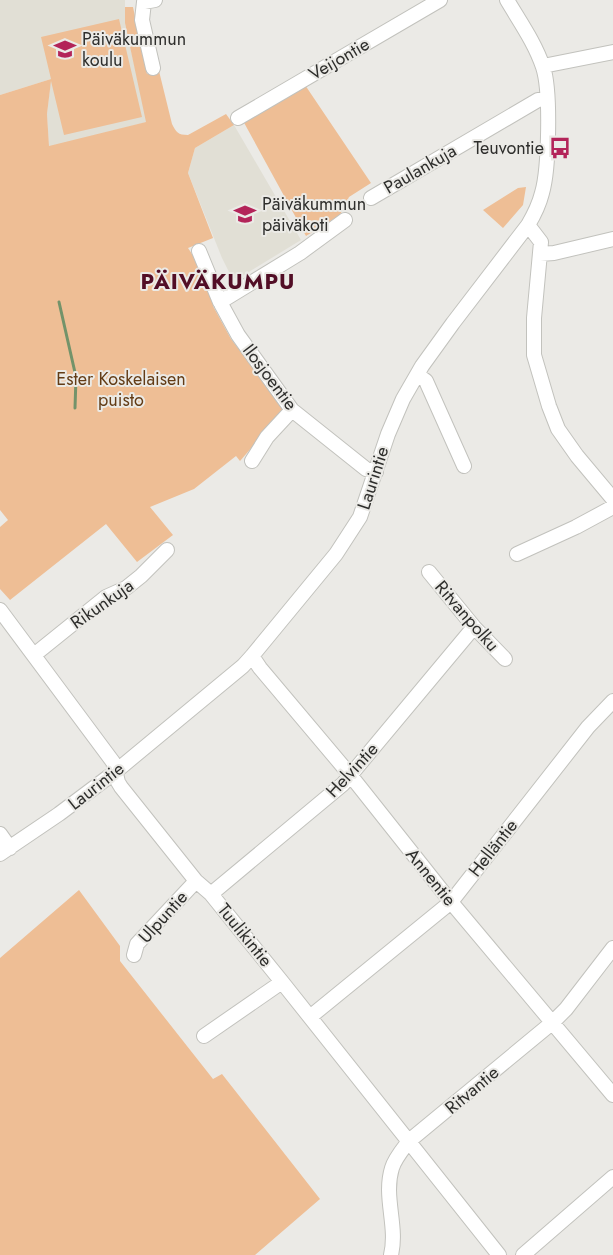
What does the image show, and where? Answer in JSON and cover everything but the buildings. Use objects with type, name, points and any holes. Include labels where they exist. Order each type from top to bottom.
[{"type":"street","name":"Veijontie","points":[[238,118],[440,0]]},
{"type":"street","name":"Laurintie","points":[[5,851],[60,814],[115,772],[243,666],[341,546],[360,517],[388,434],[403,400],[453,323],[528,225],[543,193],[548,137],[545,74],[536,47],[507,0]]},
{"type":"street","points":[[147,1],[142,20],[153,68]]},
{"type":"street","points":[[543,66],[613,52]]},
{"type":"street","name":"Paulankuja","points":[[371,198],[538,100],[547,98]]},
{"type":"street","points":[[220,302],[300,253],[345,220]]},
{"type":"street","points":[[528,225],[541,242],[534,318],[534,355],[549,406],[558,429],[566,442],[613,499]]},
{"type":"street","points":[[540,254],[554,254],[613,239]]},
{"type":"street","name":"Ilosjoentie","points":[[199,252],[220,302],[238,335],[292,410],[366,469],[376,472]]},
{"type":"street","points":[[418,375],[426,380],[464,466]]},
{"type":"street","points":[[252,461],[267,437],[292,410]]},
{"type":"street","points":[[517,554],[613,507]]},
{"type":"street","name":"Rikunkuja","points":[[34,655],[106,597],[126,588],[167,550]]},
{"type":"street","name":"Ritvanpolku","points":[[429,572],[474,627],[505,659]]},
{"type":"street","name":"Tuulikintie","points":[[0,610],[113,762],[121,787],[196,881],[211,894],[310,1016],[499,1255]]},
{"type":"street","name":"Helvintie","points":[[211,894],[343,784],[474,627]]},
{"type":"street","name":"Annentie","points":[[252,656],[451,902],[613,1095]]},
{"type":"street","name":"Helläntie","points":[[310,1016],[451,902],[588,727],[613,701]]},
{"type":"street","points":[[0,834],[5,851]]},
{"type":"street","name":"Ulpuntie","points":[[134,955],[136,944],[196,881]]},
{"type":"street","name":"Ritvantie","points":[[391,1255],[393,1238],[388,1192],[392,1167],[409,1141],[553,1022],[613,948]]},
{"type":"street","points":[[204,1036],[282,982]]},
{"type":"street","points":[[523,1255],[613,1176]]},
{"type":"shaded area","name":"Päiväkummun koulu","points":[[0,0],[125,0],[125,23],[147,122],[49,147],[47,114],[51,79],[0,95]]},
{"type":"shaded area","name":"Päiväkummun päiväkoti","points":[[234,125],[301,240],[239,278],[231,276],[222,258],[188,173],[195,148]]},
{"type":"green space","name":"Ester Koskelaisen puisto","points":[[125,7],[133,7],[147,74],[159,71],[172,124],[176,131],[180,134],[188,135],[226,114],[234,125],[195,148],[188,173],[213,238],[188,248],[210,281],[217,303],[213,306],[231,339],[282,405],[283,411],[240,461],[236,456],[194,489],[150,507],[173,535],[137,562],[106,524],[10,600],[0,589],[0,527],[8,520],[0,510],[0,95],[51,79],[41,37],[119,19],[142,117],[64,135],[51,81],[47,114],[49,146],[146,122],[125,23]]},
{"type":"green space","points":[[303,82],[371,183],[349,197],[340,215],[306,236],[242,119]]},
{"type":"green space","points":[[526,187],[523,205],[503,228],[483,210],[518,188]]},
{"type":"green space","points":[[79,890],[120,946],[120,961],[213,1079],[222,1074],[320,1199],[255,1255],[0,1255],[0,958]]},
{"type":"waterway","points":[[59,302],[76,377],[75,408]]},
{"type":"place","name":"Päiväkummun koulu","points":[[65,49]]},
{"type":"place","name":"Teuvontie","points":[[560,148]]},
{"type":"place","name":"Päiväkummun päiväkoti","points":[[245,214]]},
{"type":"district","name":"PÄIVÄKUMPU","points":[[218,281]]}]
